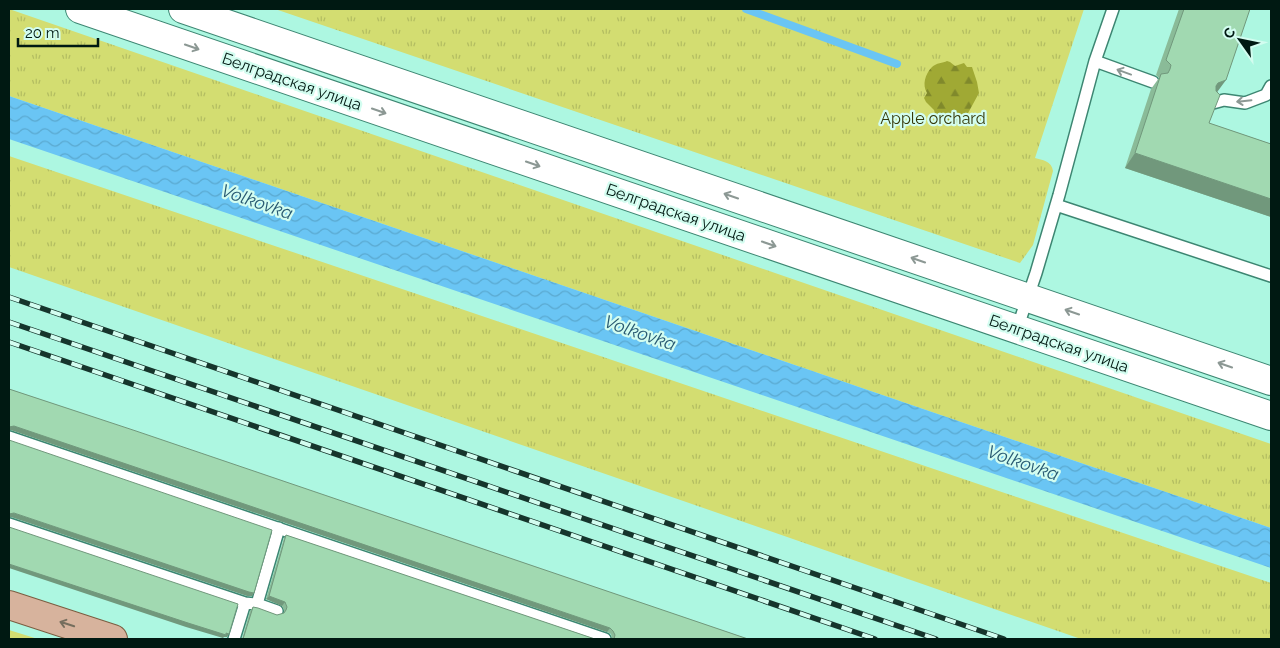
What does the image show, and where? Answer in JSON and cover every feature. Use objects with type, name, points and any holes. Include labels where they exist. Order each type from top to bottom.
[{"type":"main road","points":[[9,605],[113,639]]},
{"type":"street","name":"Белградская улица","points":[[80,9],[1271,416]]},
{"type":"street","name":"Белградская улица","points":[[183,9],[1271,381]]},
{"type":"lane","points":[[1017,329],[1056,205],[1095,61],[1113,9]]},
{"type":"lane","points":[[1095,61],[1153,82]]},
{"type":"lane","points":[[1212,103],[1224,100],[1245,103],[1269,93]]},
{"type":"lane","points":[[1056,205],[1271,276]]},
{"type":"lane","points":[[9,437],[605,639]]},
{"type":"lane","points":[[9,524],[277,611]]},
{"type":"lane","points":[[234,639],[251,603],[279,528]]},
{"type":"green space","points":[[9,9],[1271,444],[1271,528],[9,96]]},
{"type":"green space","name":"Apple orchard","points":[[275,9],[1084,9],[1035,158],[1049,163],[1053,171],[1033,245],[1020,263]]},
{"type":"green space","points":[[947,61],[955,66],[964,63],[967,67],[972,67],[979,93],[967,115],[958,123],[944,121],[936,117],[934,110],[924,98],[927,93],[925,90],[925,80],[928,73],[937,64]]},
{"type":"green space","points":[[9,156],[1271,583],[1271,639],[1081,639],[9,267]]},
{"type":"green space","points":[[9,630],[38,639],[9,639]]},
{"type":"water","name":"Volkovka","points":[[9,96],[1271,528],[1271,568],[9,139]]},
{"type":"building","points":[[1184,9],[1250,9],[1226,80],[1218,83],[1216,86],[1216,91],[1220,95],[1209,123],[1271,144],[1271,199],[1135,153],[1161,74],[1168,73],[1170,69],[1171,65],[1166,60]]},
{"type":"building","points":[[9,389],[748,639],[614,639],[615,635],[610,628],[14,426],[9,427]]},
{"type":"building","points":[[9,440],[272,530],[254,593],[14,513],[9,514]]},
{"type":"building","points":[[9,527],[238,604],[229,634],[226,633],[226,635],[188,623],[9,564]]},
{"type":"building","points":[[286,535],[595,639],[243,639],[253,607],[277,615],[284,613],[286,610],[285,602],[269,596]]},
{"type":"waterway","points":[[746,9],[897,64]]},
{"type":"railway","points":[[9,297],[1004,639]]},
{"type":"railway","points":[[9,322],[936,639]]},
{"type":"railway","points":[[9,342],[875,639]]}]
